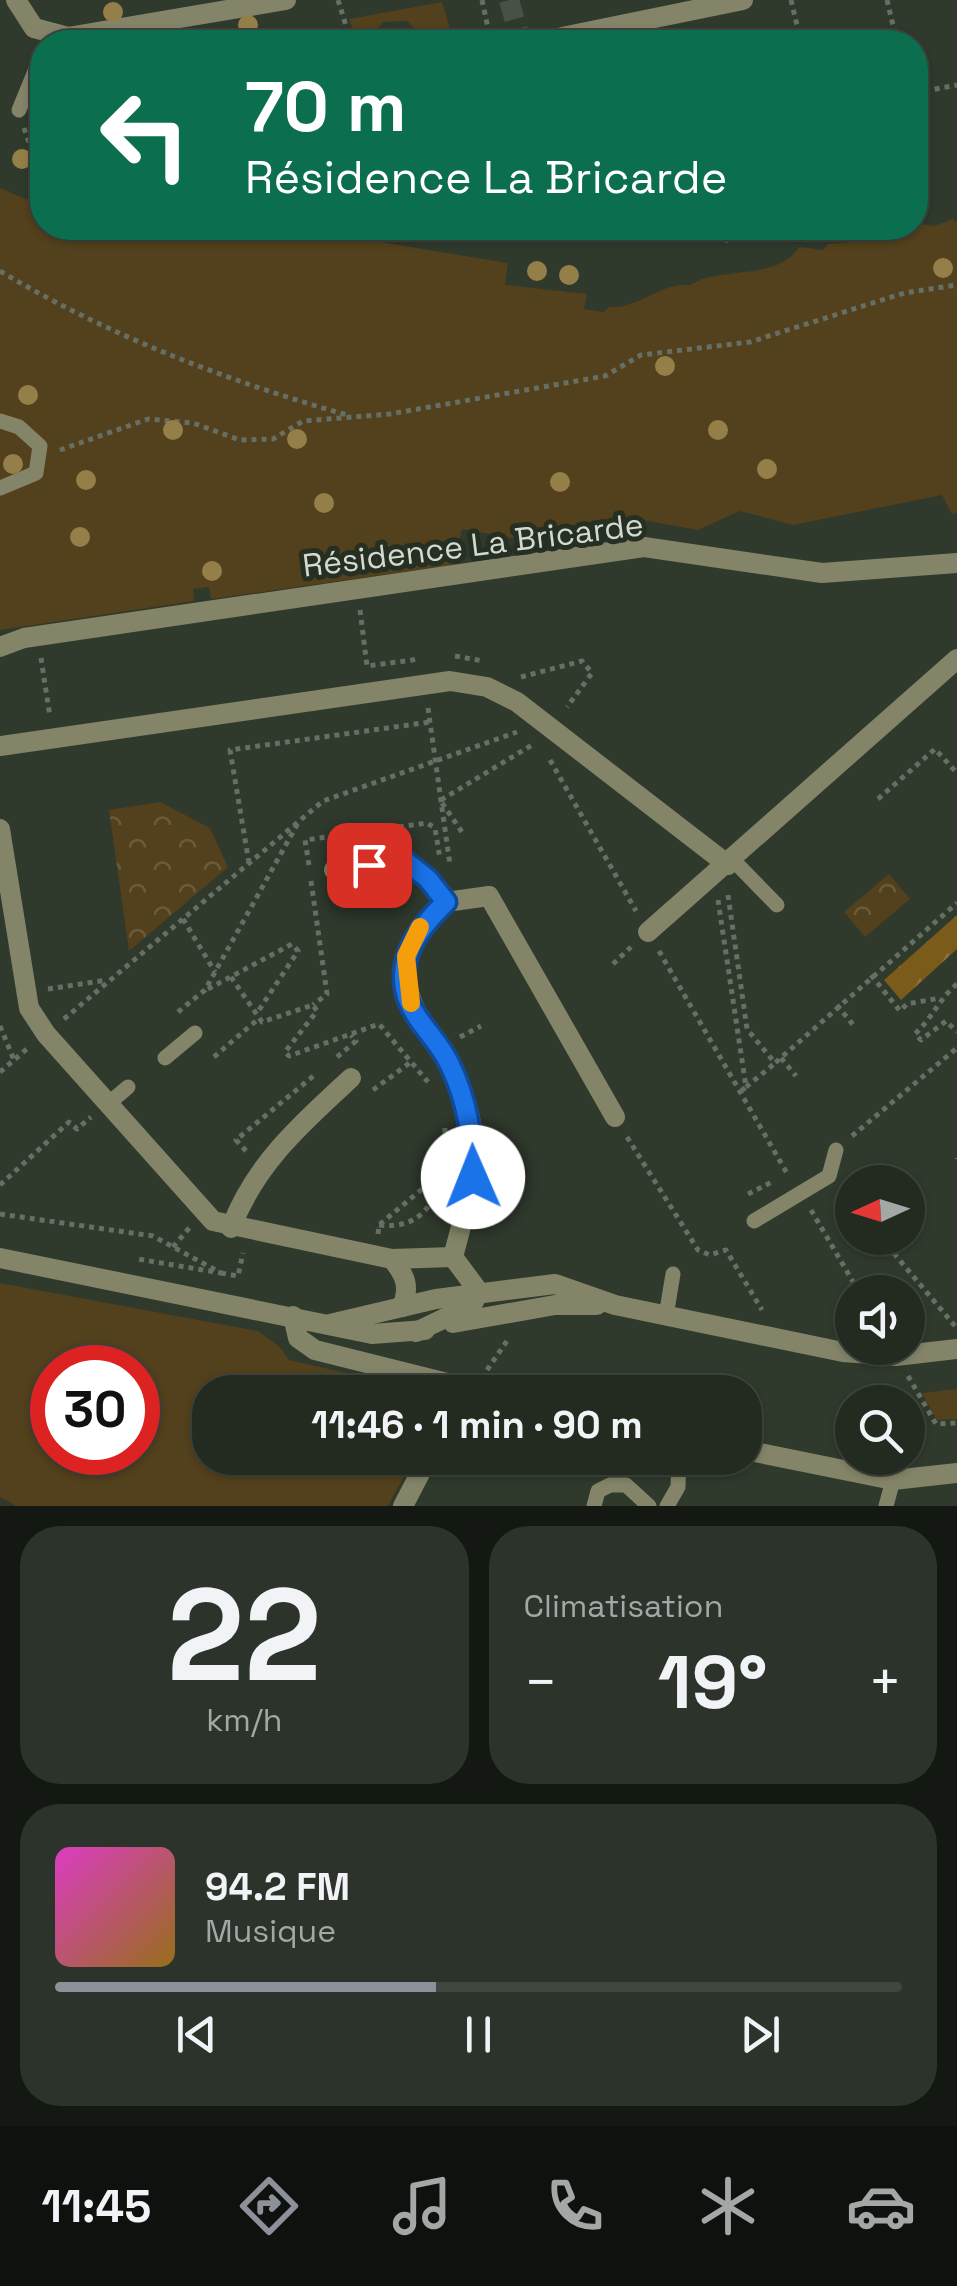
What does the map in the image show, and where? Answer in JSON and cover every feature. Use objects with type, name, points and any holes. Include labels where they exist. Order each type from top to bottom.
[{"type":"street","points":[[16,0],[36,30]]},
{"type":"street","points":[[111,30],[286,0]]},
{"type":"street","points":[[596,30],[744,0]]},
{"type":"street","name":"Résidence La Bricarde","points":[[0,647],[43,635],[644,547],[822,573],[957,564]]},
{"type":"street","points":[[648,932],[957,659]]},
{"type":"street","points":[[0,746],[450,681],[487,687],[517,702],[730,862]]},
{"type":"street","points":[[0,829],[28,1008],[46,1034],[213,1221],[392,1260],[453,1257]]},
{"type":"street","points":[[334,870],[404,860],[428,879],[446,902]]},
{"type":"street","points":[[453,1257],[473,1177],[472,1126],[449,1063],[407,997],[406,956],[420,926],[446,902],[489,896],[615,1117]]},
{"type":"street","points":[[239,1229],[242,1198],[286,1138],[351,1078]]},
{"type":"street","points":[[453,1257],[479,1292]]},
{"type":"street","points":[[0,1258],[372,1334],[416,1332],[555,1305],[615,1306]]},
{"type":"street","points":[[392,1260],[404,1274],[408,1292],[402,1307]]},
{"type":"street","points":[[330,1324],[479,1292],[555,1284],[615,1306],[835,1350]]},
{"type":"street","points":[[416,1332],[472,1306],[479,1292]]},
{"type":"street","points":[[293,1316],[298,1338],[315,1350],[410,1375]]},
{"type":"street","points":[[925,1353],[957,1349]]},
{"type":"street","points":[[762,1453],[893,1480],[957,1473]]},
{"type":"street","points":[[403,1506],[419,1475]]},
{"type":"lane","points":[[19,110],[30,84]]},
{"type":"lane","points":[[0,422],[18,427],[40,446],[36,473],[0,488]]},
{"type":"lane","points":[[730,862],[777,906]]},
{"type":"lane","points":[[164,1058],[195,1034]]},
{"type":"lane","points":[[108,1104],[128,1087]]},
{"type":"lane","points":[[754,1221],[829,1176],[836,1150]]},
{"type":"lane","points":[[666,1316],[673,1274]]},
{"type":"lane","points":[[667,1506],[678,1487],[678,1475]]},
{"type":"lane","points":[[886,1506],[893,1480]]},
{"type":"lane","points":[[594,1506],[598,1491],[610,1485],[626,1485],[649,1506]]},
{"type":"path","points":[[338,0],[347,30]]},
{"type":"path","points":[[482,0],[488,30]]},
{"type":"path","points":[[791,0],[798,30]]},
{"type":"path","points":[[887,0],[894,30]]},
{"type":"path","points":[[928,91],[957,85]]},
{"type":"path","points":[[19,110],[30,143]]},
{"type":"path","points":[[0,271],[49,300],[140,342],[292,400],[352,416]]},
{"type":"path","points":[[36,473],[62,448],[148,419],[193,424],[240,440],[273,439],[304,421],[390,414],[605,376],[641,355],[750,342],[904,292],[957,285]]},
{"type":"path","points":[[362,630],[367,666]]},
{"type":"path","points":[[44,675],[46,693]]},
{"type":"path","points":[[551,728],[567,707],[582,719]]},
{"type":"path","points":[[249,863],[230,750],[430,722],[450,867]]},
{"type":"path","points":[[0,1072],[324,801],[516,732],[538,741],[441,800]]},
{"type":"path","points":[[878,799],[936,749],[957,773]]},
{"type":"path","points":[[441,800],[464,835]]},
{"type":"path","points":[[205,990],[300,821]]},
{"type":"path","points":[[796,1076],[778,1060],[747,1028],[728,888],[717,896],[743,1090],[778,1060],[838,1006],[871,974],[957,903]]},
{"type":"path","points":[[183,919],[215,973]]},
{"type":"path","points":[[178,1012],[205,990],[292,944],[298,951],[257,1016],[214,1057]]},
{"type":"path","points":[[871,974],[900,1011],[907,1004],[940,998],[957,984]]},
{"type":"path","points":[[232,976],[262,1022],[313,1005],[326,994]]},
{"type":"path","points":[[26,992],[110,980]]},
{"type":"path","points":[[940,998],[937,1013],[915,1034],[921,1040],[946,1020],[957,1032]]},
{"type":"path","points":[[313,1005],[317,1010],[285,1052],[289,1056],[378,1024],[433,1087]]},
{"type":"path","points":[[838,1006],[854,1026]]},
{"type":"path","points":[[0,1026],[14,1060]]},
{"type":"path","points":[[343,1052],[356,1041],[351,1035]]},
{"type":"path","points":[[748,1194],[836,1150],[957,1048]]},
{"type":"path","points":[[444,1164],[433,1180],[380,1225],[400,1228],[422,1216],[439,1194],[444,1164],[445,1115]]},
{"type":"path","points":[[615,1117],[698,1250],[710,1255],[726,1250],[779,1340]]},
{"type":"path","points":[[0,1185],[69,1122]]},
{"type":"path","points":[[764,1134],[849,1275]]},
{"type":"path","points":[[0,1214],[154,1236],[221,1273]]},
{"type":"path","points":[[126,1257],[238,1276],[239,1229]]},
{"type":"path","points":[[895,1255],[957,1328]]},
{"type":"path","points":[[488,1364],[511,1335]]},
{"type":"path","points":[[901,1365],[936,1424],[957,1423]]},
{"type":"green space","points":[[442,2],[450,30],[416,30],[407,21],[383,22],[376,30],[353,30],[349,19]]},
{"type":"green space","points":[[0,188],[30,201],[30,240],[374,240],[508,263],[505,285],[587,294],[584,309],[604,312],[669,287],[777,265],[799,247],[823,250],[828,244],[928,240],[928,225],[953,219],[957,222],[957,513],[952,514],[942,495],[793,525],[740,511],[698,530],[620,516],[512,538],[462,529],[453,565],[211,599],[209,587],[193,589],[194,601],[0,630]]},
{"type":"green space","points":[[160,802],[210,828],[228,867],[129,951],[109,810]]},
{"type":"green space","points":[[889,874],[910,899],[865,937],[844,912]]},
{"type":"green space","points":[[957,915],[957,949],[901,1000],[884,980]]},
{"type":"green space","points":[[0,1283],[258,1331],[279,1346],[289,1360],[355,1375],[192,1375],[192,1475],[405,1475],[388,1506],[16,1506],[0,1497]]},
{"type":"green space","points":[[957,1389],[957,1419],[937,1420],[925,1393]]},
{"type":"tunnel","points":[[509,0],[518,30]]},
{"type":"slow traffic","points":[[411,1003],[407,997],[406,956],[420,927]]},
{"type":"route","points":[[369,865],[404,860],[428,879],[446,902],[420,926],[406,956],[407,997],[449,1063],[472,1126],[473,1177]]}]
